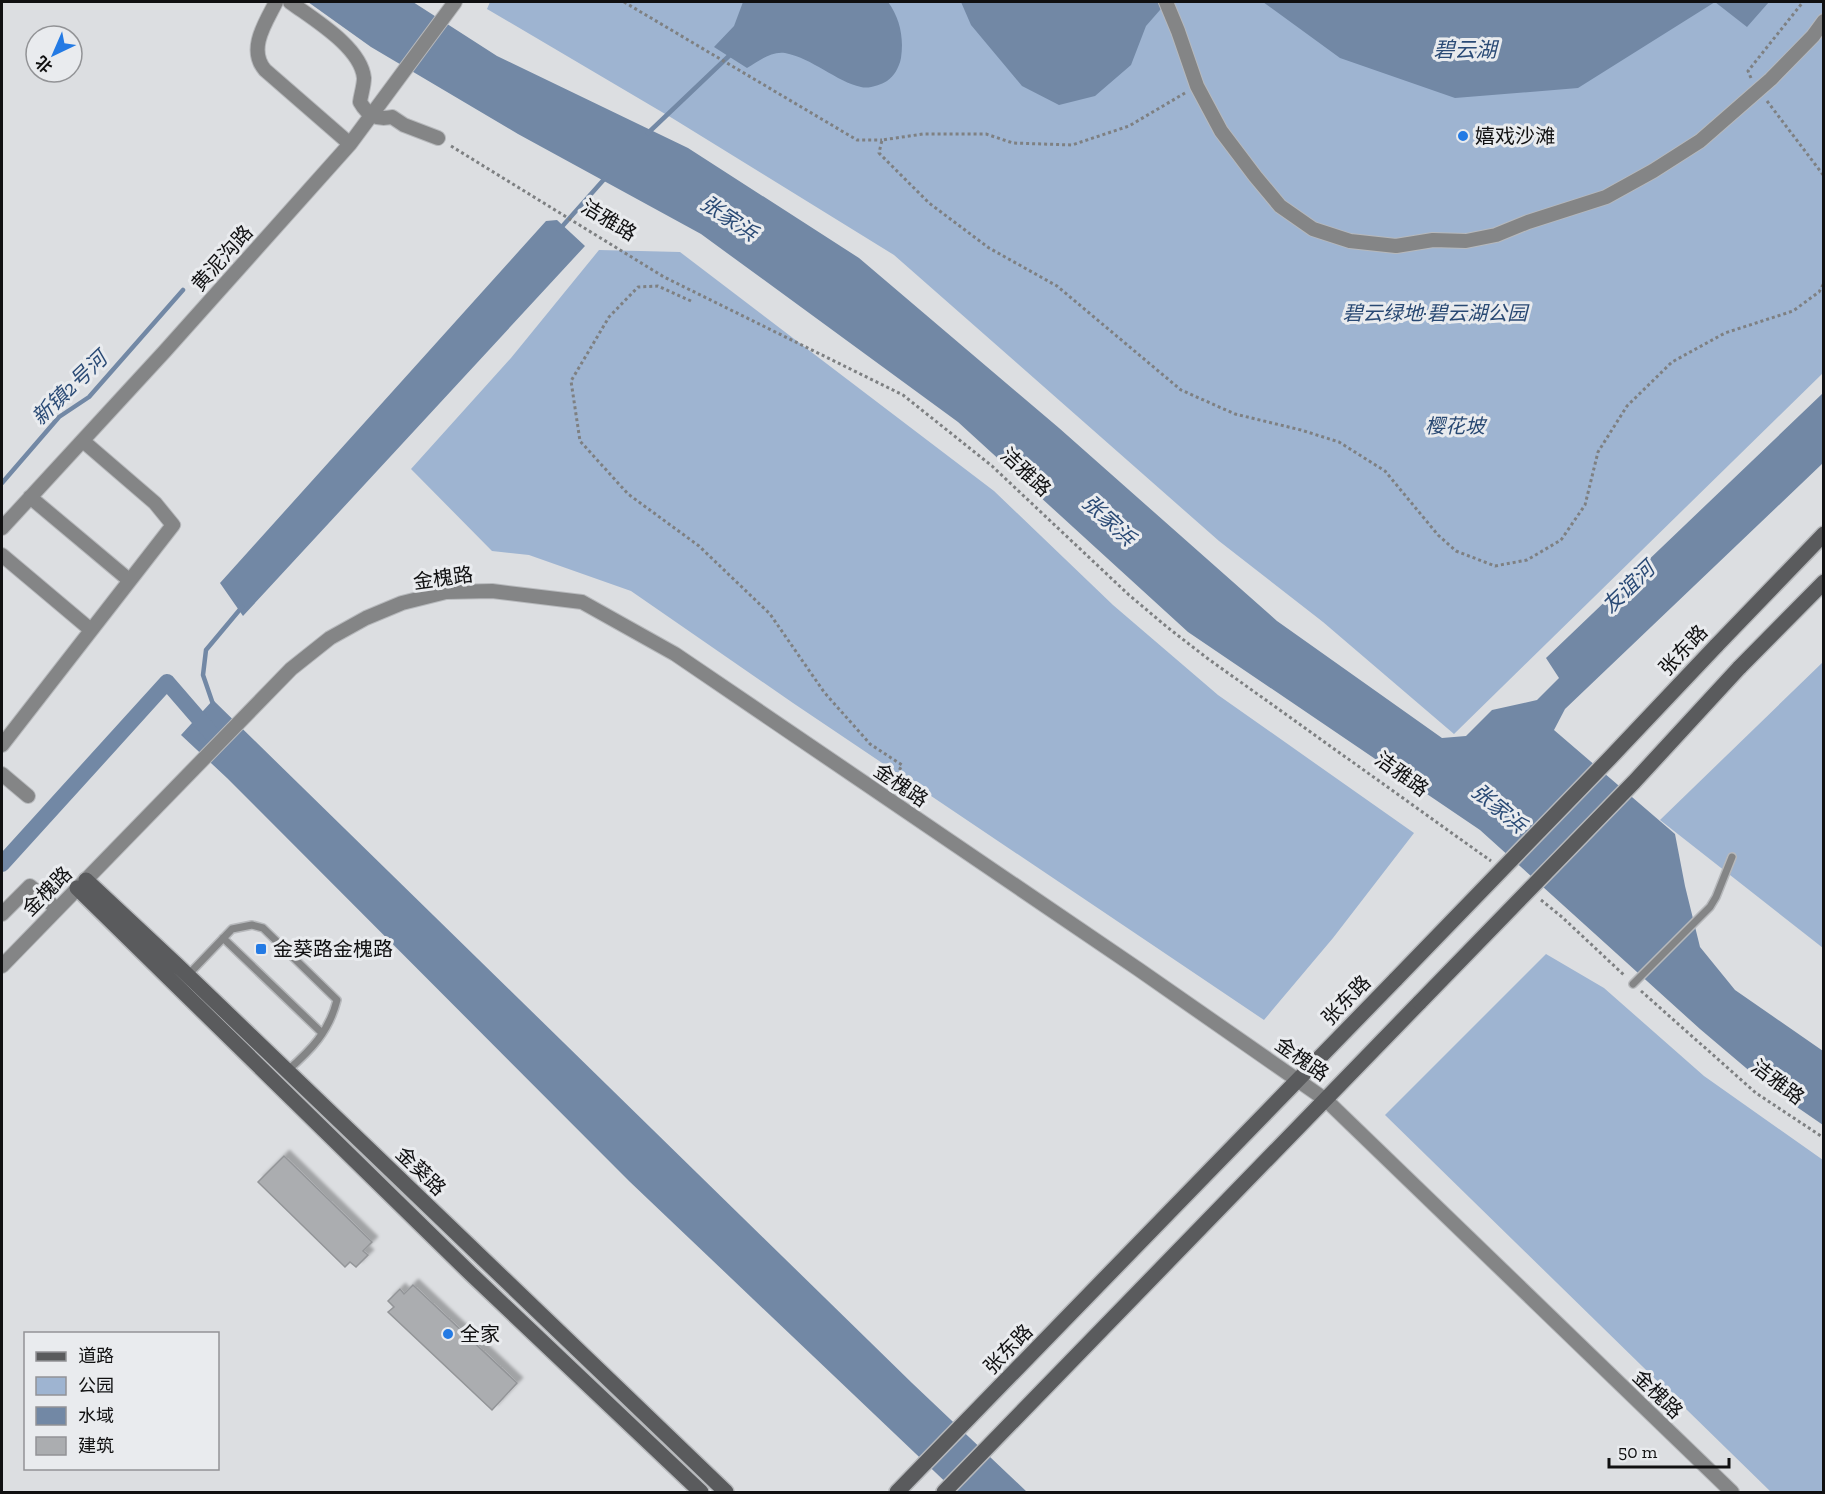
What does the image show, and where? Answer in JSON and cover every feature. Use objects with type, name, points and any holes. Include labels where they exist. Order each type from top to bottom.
[{"type":"main road","name":"张东路","points":[[897,1492],[1610,758],[1824,534]]},
{"type":"main road","points":[[944,1492],[1634,782],[1739,668],[1824,582]]},
{"type":"main road","name":"金葵路","points":[[82,884],[188,975],[726,1492]]},
{"type":"main road","name":"金葵路","points":[[82,884],[463,1266],[701,1492]]},
{"type":"street","points":[[276,2],[258,43],[259,63],[350,144]]},
{"type":"street","points":[[290,2],[336,36],[356,56],[364,75],[360,102],[364,109],[372,116],[382,119],[392,117],[404,125],[438,138]]},
{"type":"street","name":"黄泥沟路","points":[[2,528],[350,144],[455,2]]},
{"type":"street","points":[[1166,2],[1197,87],[1221,131],[1281,207],[1313,229],[1350,241],[1396,246],[1433,240],[1466,241],[1496,235],[1606,196],[1653,171],[1700,141],[1758,90],[1813,36],[1824,21]]},
{"type":"street","points":[[2,745],[173,525],[154,503],[83,441]]},
{"type":"street","points":[[30,497],[129,580]]},
{"type":"street","points":[[2,555],[91,630]]},
{"type":"street","name":"金槐路","points":[[2,966],[291,669],[330,638],[366,618],[402,603],[446,592],[492,591],[582,602],[675,654],[1326,1100],[1732,1492]]},
{"type":"street","points":[[2,774],[28,796]]},
{"type":"street","points":[[2,914],[30,886],[57,909]]},
{"type":"lane","points":[[1633,984],[1710,907],[1732,857]]},
{"type":"lane","points":[[188,975],[232,929],[252,925],[263,928],[337,1000],[333,1016],[314,1047],[287,1071]]},
{"type":"lane","points":[[223,938],[322,1033]]},
{"type":"path","points":[[624,2],[857,140],[882,140],[923,134],[986,134],[1014,143],[1072,145],[1129,126],[1197,87]]},
{"type":"path","points":[[1803,2],[1748,71],[1758,90],[1824,176]]},
{"type":"path","name":"洁雅路","points":[[438,138],[664,277],[903,394],[992,466],[1129,595],[1167,627],[1216,665],[1496,865]]},
{"type":"path","points":[[882,140],[879,153],[929,203],[989,248],[1057,286],[1181,390],[1235,414],[1339,442],[1385,471],[1438,535],[1455,551],[1495,566],[1527,560],[1561,540],[1585,505],[1598,453],[1627,406],[1672,362],[1725,333],[1793,311],[1819,292],[1824,283]]},
{"type":"path","points":[[692,301],[658,286],[638,287],[609,317],[571,381],[580,441],[628,494],[699,546],[770,614],[824,692],[870,744],[902,765],[885,797]]},
{"type":"path","name":"洁雅路","points":[[1538,898],[1562,917],[1633,984],[1756,1093],[1824,1138]]},
{"type":"green space","name":"碧云绿地·碧云湖公园","points":[[490,2],[1823,2],[1823,373],[1454,734],[1323,622],[1219,541],[894,255],[672,118],[487,9]]},
{"type":"green space","points":[[599,250],[680,252],[994,491],[1113,605],[1218,695],[1414,833],[1333,938],[1264,1020],[793,703],[631,591],[529,555],[492,551],[411,469],[511,358]]},
{"type":"green space","points":[[1823,662],[1823,948],[1660,820]]},
{"type":"green space","points":[[1546,954],[1604,988],[1704,1076],[1823,1160],[1823,1492],[1771,1492],[1385,1115]]},
{"type":"water","points":[[308,2],[413,2],[497,56],[688,148],[859,258],[1059,428],[1277,621],[1442,738],[1466,736],[1492,710],[1537,700],[1559,678],[1546,658],[1823,393],[1823,463],[1565,709],[1554,730],[1675,834],[1700,947],[1735,990],[1823,1051],[1823,1125],[1772,1090],[1700,1029],[1480,830],[1188,632],[958,422],[701,234],[518,134],[371,47]]},
{"type":"water","points":[[743,2],[888,2],[896,15],[900,28],[902,51],[899,65],[887,81],[867,87],[852,84],[805,60],[785,53],[770,55],[747,68],[714,47],[734,26]]},
{"type":"water","points":[[961,2],[1167,2],[1146,26],[1131,65],[1095,96],[1059,105],[1022,86],[971,25]]},
{"type":"water","name":"碧云湖","points":[[1263,2],[1715,2],[1578,88],[1455,98],[1340,58]]},
{"type":"water","points":[[1715,2],[1769,2],[1747,27]]},
{"type":"water","points":[[557,220],[585,246],[243,616],[220,583],[546,221]]},
{"type":"water","points":[[213,700],[912,1383],[1027,1492],[956,1492],[629,1181],[227,778],[181,735]]},
{"type":"building","points":[[284,1156],[372,1242],[363,1251],[368,1255],[356,1267],[350,1262],[345,1267],[258,1182]]},
{"type":"building","points":[[413,1285],[517,1383],[492,1410],[388,1312],[394,1307],[388,1301],[400,1289],[404,1294]]},
{"type":"waterway","points":[[648,133],[731,54]]},
{"type":"waterway","points":[[559,230],[607,176]]},
{"type":"waterway","name":"新镇2号河","points":[[2,483],[59,417],[89,397],[183,290]]},
{"type":"waterway","points":[[214,707],[203,675],[206,650],[242,607]]},
{"type":"waterway","points":[[2,864],[167,682],[212,734]]},
{"type":"place","name":"嬉戏沙滩","points":[[1463,136]]},
{"type":"place","name":"金葵路金槐路","points":[[261,949]]},
{"type":"place","name":"全家","points":[[448,1334]]},
{"type":"water label","name":"张家浜","points":[[729,218]]},
{"type":"water label","name":"张家浜","points":[[1109,520]]},
{"type":"water label","name":"友谊河","points":[[1628,587]]},
{"type":"water label","name":"张家浜","points":[[1499,808]]},
{"type":"park label","name":"樱花坡","points":[[1455,426]]}]
